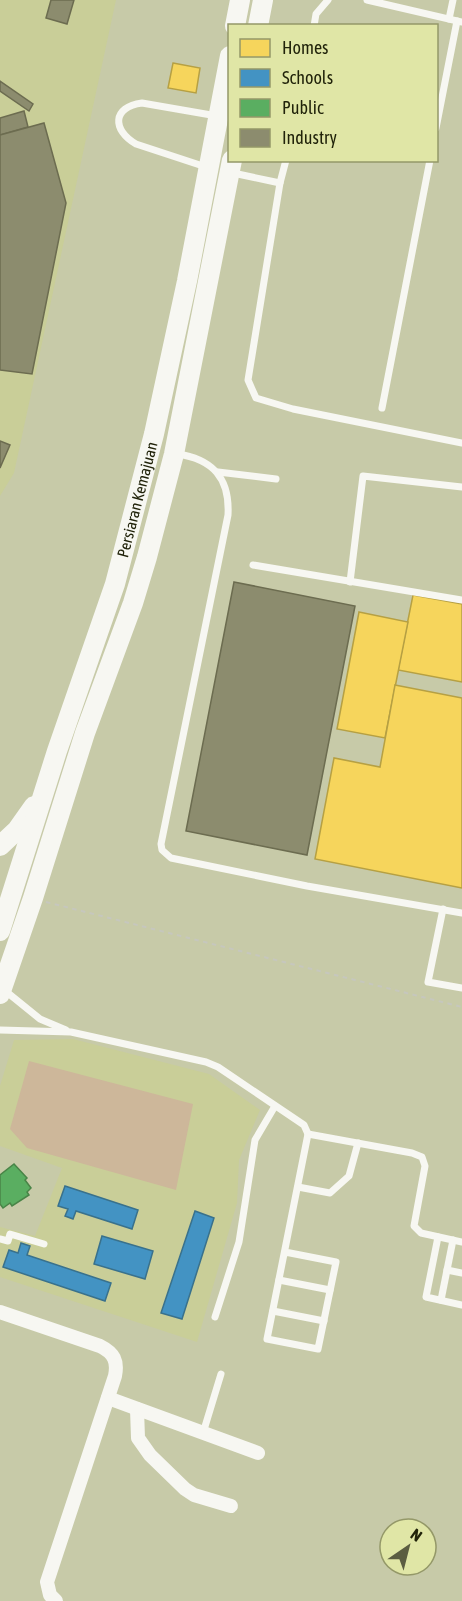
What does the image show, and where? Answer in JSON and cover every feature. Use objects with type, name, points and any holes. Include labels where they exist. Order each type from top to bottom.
[{"type":"main road","points":[[235,24],[240,0]]},
{"type":"main road","points":[[258,24],[263,0]]},
{"type":"main road","name":"Persiaran Kemajuan","points":[[0,931],[7,882],[45,792],[115,584],[154,434],[188,281],[228,66]]},
{"type":"main road","name":"Persiaran Kemajuan","points":[[1,991],[33,900],[85,733],[133,603],[174,454],[231,167]]},
{"type":"main road","points":[[0,846],[16,830],[45,792]]},
{"type":"main road","points":[[7,882],[33,900]]},
{"type":"main road","points":[[4,904],[33,900]]},
{"type":"street","points":[[0,1312],[107,1349],[116,1360],[117,1368],[108,1398],[48,1582],[50,1595],[56,1601]]},
{"type":"street","points":[[108,1398],[258,1453]]},
{"type":"street","points":[[137,1409],[138,1438],[150,1455],[184,1489],[194,1495],[231,1506]]},
{"type":"lane","points":[[314,24],[316,14],[328,0]]},
{"type":"lane","points":[[367,0],[456,21]]},
{"type":"lane","points":[[438,117],[456,21],[453,0]]},
{"type":"lane","points":[[209,168],[136,144],[127,139],[118,123],[125,108],[142,103],[218,117]]},
{"type":"lane","points":[[285,162],[280,183],[248,380],[256,398],[293,410],[462,443]]},
{"type":"lane","points":[[382,408],[430,162]]},
{"type":"lane","points":[[231,167],[280,183]]},
{"type":"lane","points":[[174,454],[191,456],[207,463],[218,472],[229,498],[228,515],[170,798],[162,850],[171,858],[182,861],[306,886],[462,913]]},
{"type":"lane","points":[[218,472],[276,479]]},
{"type":"lane","points":[[350,582],[363,476],[462,487]]},
{"type":"lane","points":[[253,565],[462,600]]},
{"type":"lane","points":[[443,909],[428,982],[462,988]]},
{"type":"lane","points":[[1,991],[40,1019],[71,1032],[206,1062],[218,1067],[304,1125],[309,1134],[267,1339],[318,1349],[336,1262],[285,1252]]},
{"type":"lane","points":[[0,1030],[71,1032]]},
{"type":"lane","points":[[215,1317],[239,1242],[255,1140],[275,1106]]},
{"type":"lane","points":[[309,1134],[412,1153],[422,1157],[425,1166],[414,1226],[421,1233],[462,1242]]},
{"type":"lane","points":[[298,1187],[330,1193],[349,1176],[358,1143]]},
{"type":"lane","points":[[0,1239],[8,1241],[10,1234],[44,1244]]},
{"type":"lane","points":[[438,1237],[426,1297],[462,1305]]},
{"type":"lane","points":[[441,1300],[453,1240]]},
{"type":"lane","points":[[447,1270],[462,1273]]},
{"type":"lane","points":[[279,1280],[330,1290]]},
{"type":"lane","points":[[273,1311],[324,1321]]},
{"type":"lane","points":[[203,1433],[221,1374]]},
{"type":"path","points":[[33,900],[462,1007]]},
{"type":"shaded area","points":[[0,0],[116,0],[14,473],[0,496]]},
{"type":"shaded area","points":[[73,1039],[209,1074],[260,1110],[239,1160],[237,1203],[197,1342],[0,1277],[0,1227],[35,1236],[62,1168],[0,1146],[0,1086],[14,1040]]},
{"type":"shaded area","points":[[29,1061],[193,1104],[176,1190],[27,1148],[10,1129]]},
{"type":"building: Homes","points":[[173,63],[200,68],[196,93],[168,88]]},
{"type":"building: Homes","points":[[413,595],[462,604],[462,682],[398,670]]},
{"type":"building: Homes","points":[[359,612],[408,622],[385,738],[337,729]]},
{"type":"building: Homes","points":[[395,685],[462,698],[462,888],[315,859],[334,758],[380,767]]},
{"type":"building: Schools","points":[[65,1186],[138,1210],[132,1229],[76,1211],[73,1219],[65,1216],[68,1209],[58,1206]]},
{"type":"building: Schools","points":[[195,1211],[214,1218],[182,1319],[161,1313]]},
{"type":"building: Schools","points":[[102,1236],[153,1251],[145,1279],[94,1264]]},
{"type":"building: Schools","points":[[21,1243],[30,1246],[27,1255],[111,1283],[105,1301],[3,1267],[9,1250],[18,1253]]},
{"type":"building: Public","points":[[14,1164],[27,1178],[25,1180],[31,1188],[27,1192],[29,1195],[12,1206],[10,1203],[3,1208],[0,1204],[0,1175]]},
{"type":"building: Industry","points":[[51,0],[74,0],[67,24],[46,18]]},
{"type":"building: Industry","points":[[0,81],[33,104],[29,111],[0,91]]},
{"type":"building: Industry","points":[[24,111],[28,127],[0,135],[0,118]]},
{"type":"building: Industry","points":[[44,123],[66,203],[32,374],[0,370],[0,135]]},
{"type":"building: Industry","points":[[0,441],[10,445],[0,468]]},
{"type":"building: Industry","points":[[234,582],[355,606],[307,855],[186,831]]}]
